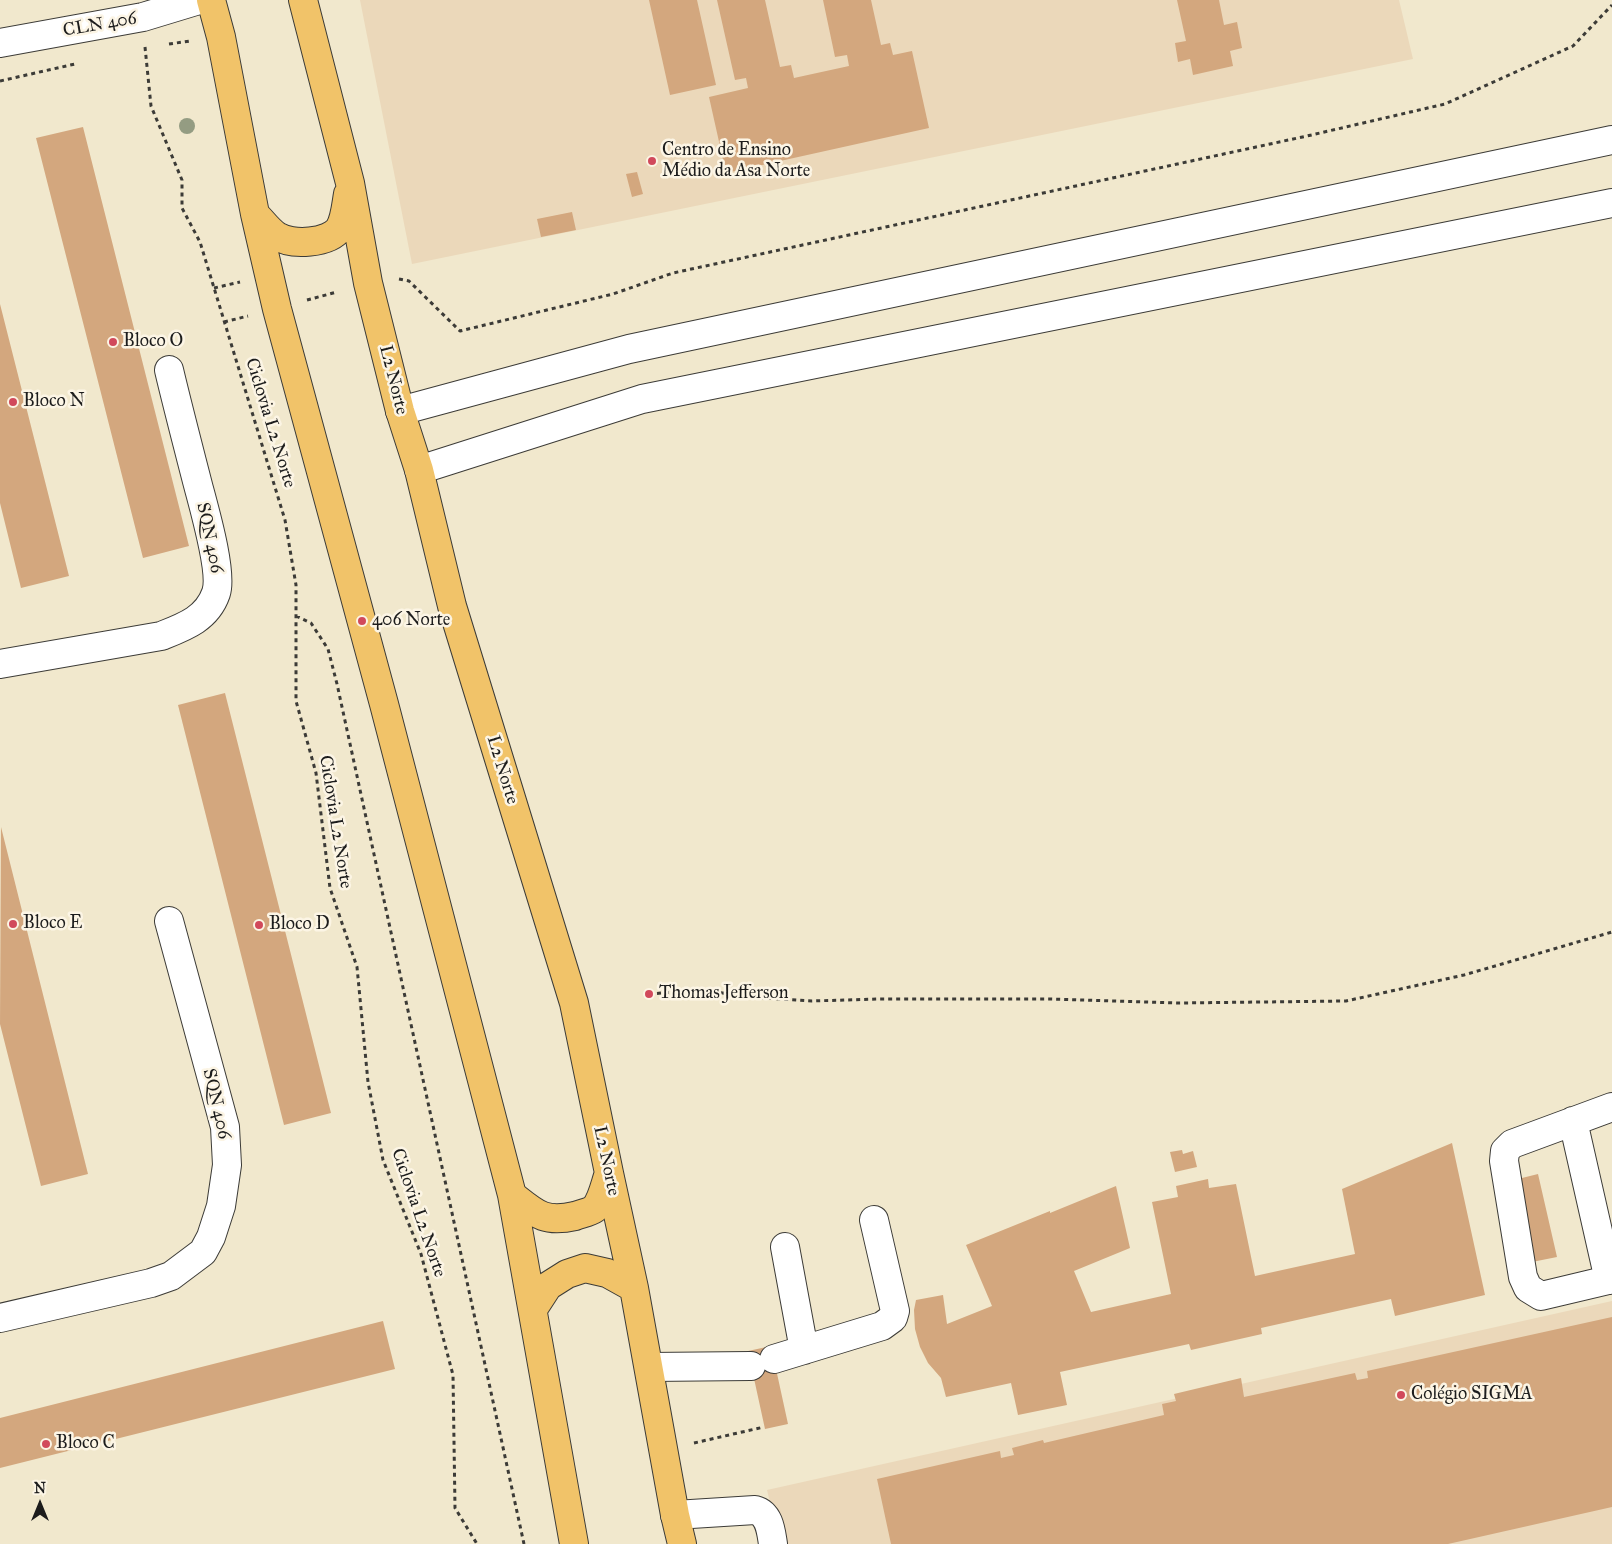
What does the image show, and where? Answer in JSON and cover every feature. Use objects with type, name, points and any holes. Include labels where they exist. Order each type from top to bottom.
[{"type":"main road","points":[[211,0],[221,37],[255,214],[277,309],[384,704],[512,1195],[574,1544]]},
{"type":"main road","name":"L2 Norte","points":[[303,0],[350,183],[368,283],[452,606],[574,1004],[608,1173],[634,1288],[675,1515],[682,1544]]},
{"type":"main road","points":[[255,214],[277,236],[290,241],[306,242],[321,239],[334,234],[342,224],[350,183]]},
{"type":"main road","points":[[512,1195],[536,1214],[551,1219],[579,1215],[593,1209],[600,1199],[608,1173]]},
{"type":"main road","points":[[533,1309],[548,1286],[567,1274],[585,1268],[607,1273],[634,1288]]},
{"type":"street","name":"CLN 406","points":[[0,43],[143,17],[199,0]]},
{"type":"street","points":[[400,411],[629,349],[1612,140]]},
{"type":"street","points":[[418,470],[642,399],[1612,203]]},
{"type":"street","name":"SQN 406","points":[[0,664],[161,636],[185,626],[200,617],[210,606],[216,595],[218,580],[210,534],[168,370]]},
{"type":"street","name":"SQN 406","points":[[0,1318],[151,1284],[171,1276],[203,1252],[211,1236],[221,1206],[226,1172],[225,1127],[168,921]]},
{"type":"street","points":[[1573,1121],[1611,1279],[1541,1296],[1528,1288],[1522,1277],[1504,1160],[1505,1151],[1512,1144],[1573,1121],[1612,1107]]},
{"type":"street","points":[[648,1367],[763,1363],[882,1326],[893,1318],[895,1311],[874,1220]]},
{"type":"street","points":[[786,1247],[804,1350]]},
{"type":"street","points":[[675,1515],[760,1511],[769,1523],[773,1544]]},
{"type":"path","points":[[224,322],[368,283],[394,278],[409,281],[460,331],[613,294],[674,273],[1307,136],[1445,104],[1573,46],[1612,5]]},
{"type":"path","name":"Ciclovia L2 Norte","points":[[143,17],[151,106],[182,180],[182,208],[200,242],[285,520],[296,585],[296,701],[316,773],[330,888],[357,967],[368,1082],[383,1160],[421,1254],[453,1375],[455,1508],[477,1544]]},
{"type":"path","points":[[296,616],[311,624],[328,649],[337,684],[524,1544]]},
{"type":"path","points":[[648,994],[703,990],[749,997],[812,1001],[1050,999],[1178,1004],[1346,1001],[1464,975],[1612,932]]},
{"type":"path","points":[[664,1450],[764,1427]]},
{"type":"shaded area","name":"Centro de Ensino Médio da Asa Norte","points":[[360,0],[1399,0],[1413,59],[412,264]]},
{"type":"shaded area","name":"Colégio SIGMA","points":[[1612,1301],[1612,1544],[780,1544],[767,1490]]},
{"type":"building","points":[[649,0],[697,0],[716,85],[670,95]]},
{"type":"building","points":[[717,0],[765,0],[780,67],[791,65],[794,78],[849,66],[847,55],[835,57],[823,0],[871,0],[881,45],[890,43],[893,55],[912,51],[929,128],[726,173],[709,97],[748,88],[746,78],[735,80]]},
{"type":"building","points":[[1177,0],[1219,0],[1224,25],[1237,22],[1242,48],[1230,51],[1233,66],[1193,75],[1190,59],[1178,62],[1175,43],[1186,41]]},
{"type":"building","name":"Bloco O","points":[[83,127],[189,546],[143,558],[36,138]]},
{"type":"building","points":[[637,172],[643,194],[632,197],[626,174]]},
{"type":"building","points":[[572,212],[576,230],[541,237],[537,219]]},
{"type":"building","name":"Bloco N","points":[[0,304],[69,576],[21,588],[0,503]]},
{"type":"building","name":"Bloco D","points":[[225,693],[331,1113],[284,1125],[178,705]]},
{"type":"building","name":"Bloco E","points":[[1,827],[88,1174],[41,1186],[0,1024]]},
{"type":"building","points":[[1452,1143],[1485,1295],[1395,1316],[1391,1299],[1261,1328],[1262,1334],[1191,1350],[1189,1344],[1060,1372],[1067,1405],[1018,1415],[1011,1383],[946,1397],[941,1378],[928,1363],[920,1347],[915,1329],[914,1310],[916,1300],[943,1295],[947,1324],[992,1306],[966,1245],[1050,1211],[1050,1213],[1116,1186],[1130,1248],[1074,1271],[1091,1312],[1171,1294],[1152,1202],[1178,1197],[1176,1186],[1208,1179],[1209,1188],[1236,1184],[1255,1276],[1355,1254],[1342,1189]]},
{"type":"building","points":[[1182,1150],[1183,1154],[1193,1151],[1197,1167],[1175,1172],[1170,1152]]},
{"type":"building","points":[[1538,1174],[1557,1257],[1532,1262],[1514,1180]]},
{"type":"building","name":"Colégio SIGMA","points":[[1612,1317],[1612,1507],[1448,1544],[891,1544],[877,1479],[1000,1451],[1001,1458],[1014,1455],[1012,1448],[1043,1440],[1044,1443],[1164,1415],[1162,1404],[1176,1401],[1174,1394],[1241,1378],[1244,1397],[1355,1373],[1357,1380],[1368,1378],[1367,1371]]},
{"type":"building","points":[[383,1321],[395,1369],[0,1468],[0,1418]]},
{"type":"building","points":[[771,1346],[788,1424],[765,1429],[748,1351]]},
{"type":"place","name":"Centro de Ensino Médio da Asa Norte","points":[[652,161]]},
{"type":"place","name":"Bloco O","points":[[113,342]]},
{"type":"place","name":"Bloco N","points":[[13,402]]},
{"type":"place","name":"406 Norte","points":[[362,621]]},
{"type":"place","name":"Bloco E","points":[[13,924]]},
{"type":"place","name":"Bloco D","points":[[259,925]]},
{"type":"place","name":"Thomas Jefferson","points":[[649,994]]},
{"type":"place","name":"Colégio SIGMA","points":[[1401,1395]]},
{"type":"place","name":"Bloco C","points":[[46,1444]]}]
